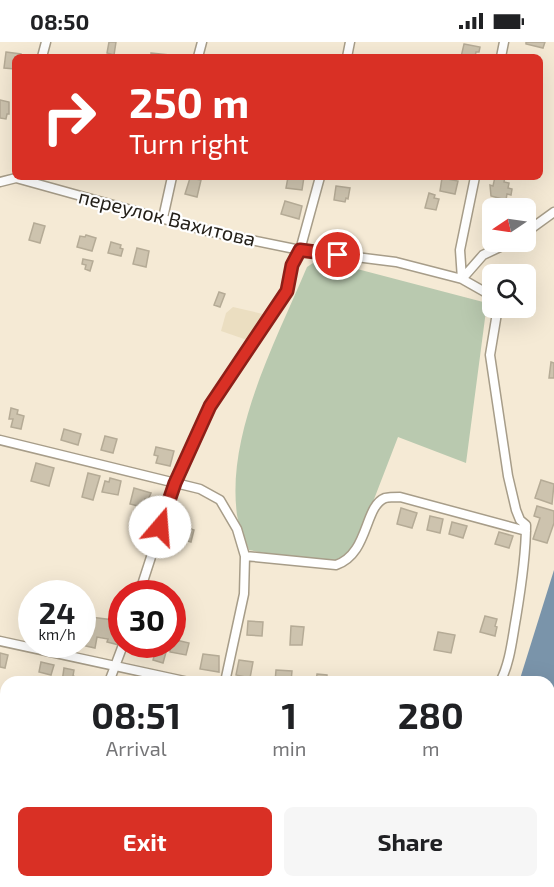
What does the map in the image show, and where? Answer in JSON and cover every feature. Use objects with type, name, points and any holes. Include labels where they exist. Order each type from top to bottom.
[{"type":"street","name":"переулок Вахитова","points":[[23,180],[207,231],[300,250],[396,262],[462,279],[482,290]]},
{"type":"street","points":[[163,218],[171,180]]},
{"type":"street","points":[[144,580],[175,483],[210,406],[287,291],[292,265],[300,250],[319,180]]},
{"type":"street","points":[[462,279],[460,250],[474,180]]},
{"type":"street","points":[[536,225],[554,212]]},
{"type":"street","points":[[462,279],[483,255],[489,252]]},
{"type":"street","points":[[496,318],[490,355],[508,476],[516,510],[520,520],[526,525],[511,651],[504,676]]},
{"type":"street","points":[[0,440],[200,489],[220,500],[237,529],[245,556],[244,594],[226,676]]},
{"type":"street","points":[[245,556],[336,565],[348,561],[356,550],[377,505],[384,498],[400,497],[526,531]]},
{"type":"street","points":[[0,640],[162,676]]},
{"type":"street","points":[[112,676],[119,658]]},
{"type":"shaded area","points":[[233,307],[263,314],[250,341],[221,331],[226,313]]},
{"type":"green space","points":[[319,259],[482,302],[482,318],[485,318],[466,463],[398,437],[356,546],[346,556],[331,561],[295,558],[249,550],[237,515],[236,484],[239,452],[246,420],[268,356],[307,267]]},
{"type":"water","points":[[554,570],[554,676],[521,676]]},
{"type":"building","points":[[109,42],[116,42],[114,54],[107,53]]},
{"type":"building","points":[[526,42],[545,42],[543,48],[526,44]]},
{"type":"building","points":[[464,44],[480,47],[479,52],[476,54],[462,54]]},
{"type":"building","points":[[6,52],[21,54],[12,54],[12,69],[4,68]]},
{"type":"building","points":[[0,100],[9,102],[9,114],[6,119],[0,118]]},
{"type":"building","points":[[189,180],[201,180],[197,197],[185,194]]},
{"type":"building","points":[[287,180],[304,180],[302,190],[286,188]]},
{"type":"building","points":[[442,180],[458,181],[455,194],[440,191]]},
{"type":"building","points":[[494,180],[504,180],[504,182],[509,183],[508,188],[512,189],[511,195],[507,194],[506,198],[491,196],[490,185],[493,186]]},
{"type":"building","points":[[336,186],[350,188],[348,199],[346,198],[345,202],[334,200]]},
{"type":"building","points":[[429,193],[439,199],[436,210],[425,208]]},
{"type":"building","points":[[285,201],[302,206],[299,219],[281,214]]},
{"type":"building","points":[[34,223],[45,226],[40,243],[29,240]]},
{"type":"building","points":[[86,235],[96,238],[92,251],[77,247],[80,236],[85,237]]},
{"type":"building","points":[[111,242],[121,245],[120,248],[123,249],[121,256],[108,253]]},
{"type":"building","points":[[137,248],[149,251],[146,267],[133,264]]},
{"type":"building","points":[[83,259],[93,261],[90,271],[85,269],[86,265],[82,264]]},
{"type":"building","points":[[219,292],[225,294],[220,307],[214,305]]},
{"type":"building","points":[[551,362],[554,363],[554,378],[549,378]]},
{"type":"building","points":[[11,408],[18,410],[17,414],[24,416],[21,429],[11,427],[13,419],[9,419]]},
{"type":"building","points":[[64,429],[81,434],[78,445],[61,440]]},
{"type":"building","points":[[105,436],[117,439],[113,453],[101,450]]},
{"type":"building","points":[[156,447],[174,451],[170,466],[156,463],[158,456],[154,455]]},
{"type":"building","points":[[36,463],[54,468],[49,486],[31,481]]},
{"type":"building","points":[[88,473],[100,476],[93,500],[82,497]]},
{"type":"building","points":[[110,478],[121,481],[118,495],[102,492],[105,481],[109,482]]},
{"type":"building","points":[[541,480],[554,484],[552,504],[535,498]]},
{"type":"building","points":[[134,488],[151,493],[148,500],[145,499],[142,507],[130,504]]},
{"type":"building","points":[[537,506],[554,511],[554,523],[547,543],[533,539],[540,518],[534,516]]},
{"type":"building","points":[[401,508],[417,513],[412,528],[397,524]]},
{"type":"building","points":[[430,516],[443,519],[440,533],[427,530]]},
{"type":"building","points":[[181,520],[190,523],[188,528],[194,530],[191,542],[172,536],[176,522],[180,523]]},
{"type":"building","points":[[452,522],[467,526],[463,538],[449,534]]},
{"type":"building","points":[[499,532],[513,536],[509,548],[495,544]]},
{"type":"building","points":[[485,616],[497,619],[495,636],[480,632]]},
{"type":"building","points":[[96,618],[108,619],[108,639],[97,637],[96,642]]},
{"type":"building","points":[[248,621],[263,622],[262,636],[247,635]]},
{"type":"building","points":[[291,626],[304,627],[302,645],[290,645]]},
{"type":"building","points":[[438,632],[455,635],[451,653],[434,650]]},
{"type":"building","points":[[0,653],[8,655],[5,668],[0,667]]},
{"type":"building","points":[[203,654],[219,656],[219,672],[200,669]]},
{"type":"building","points":[[154,658],[164,658],[163,663],[153,660]]},
{"type":"building","points":[[239,660],[253,662],[250,676],[236,675]]},
{"type":"building","points":[[41,662],[54,665],[51,675],[39,672]]},
{"type":"building","points":[[64,668],[74,670],[73,676],[63,676]]},
{"type":"building","points":[[276,670],[292,671],[292,676],[276,676]]},
{"type":"route","points":[[160,527],[175,483],[210,406],[287,291],[292,265],[300,250],[338,255]]}]
